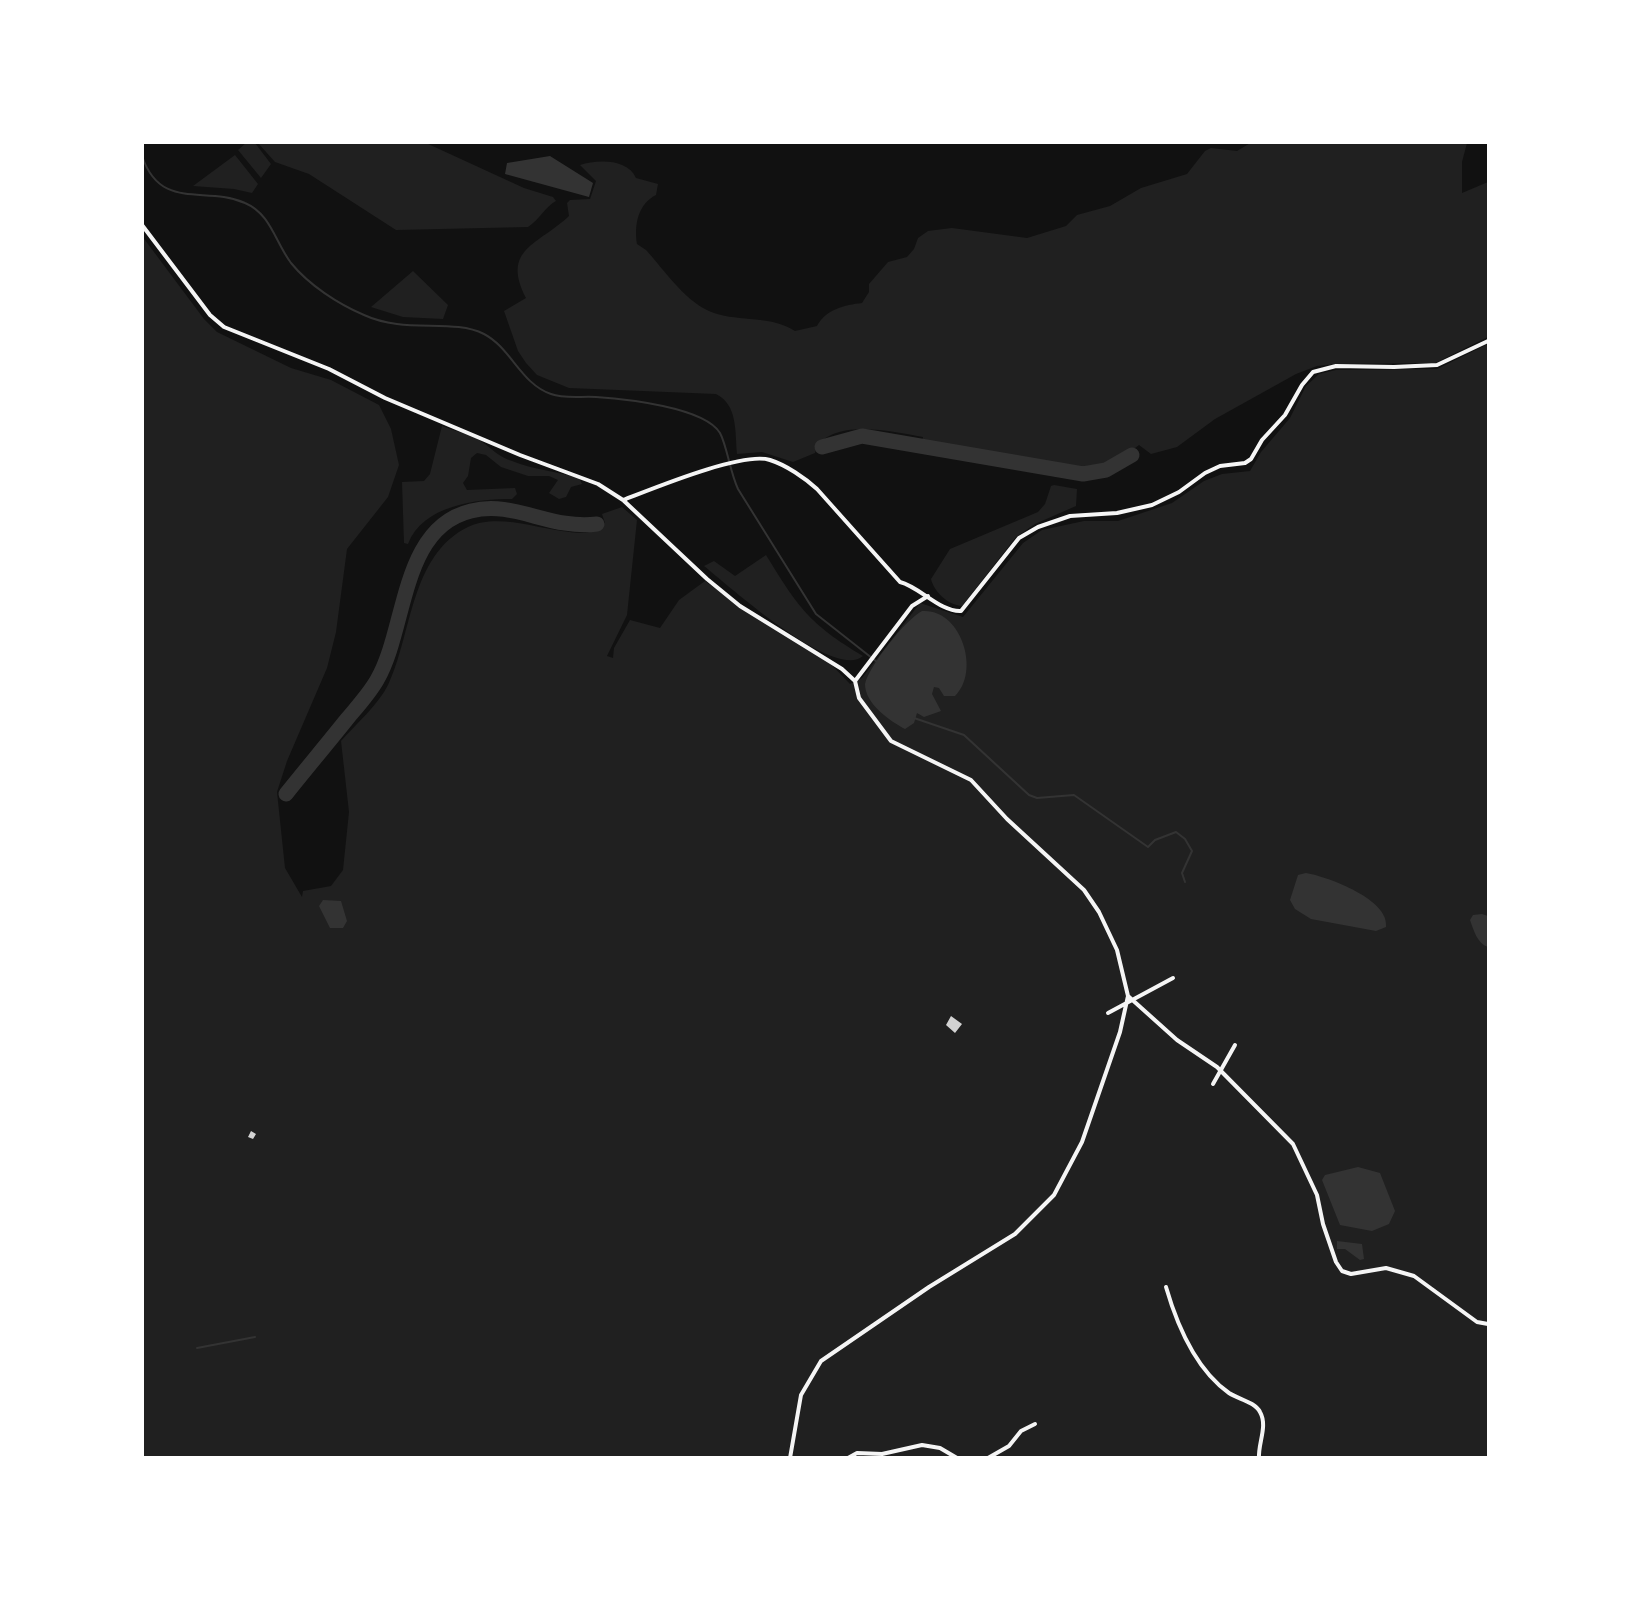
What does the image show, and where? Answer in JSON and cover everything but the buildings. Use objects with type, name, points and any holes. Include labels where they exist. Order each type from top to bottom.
[{"type":"street","points":[[142,225],[210,315],[224,327],[329,369],[385,398],[520,455],[598,484],[623,500],[707,579],[740,606],[842,669],[855,681],[859,698],[891,741],[971,780],[1007,819],[1084,890],[1099,912],[1117,950],[1128,996],[1120,1032],[1082,1142],[1054,1195],[1015,1234],[929,1287],[821,1361],[801,1395],[790,1458]]},
{"type":"street","points":[[623,500],[723,464],[734,461],[769,460],[808,481],[894,577],[951,609],[961,611],[1019,538],[1038,526],[1070,516],[1117,513],[1152,505],[1179,492],[1205,472],[1220,466],[1245,463],[1251,459],[1262,440],[1285,415],[1313,372],[1324,368],[1437,365],[1488,341]]},
{"type":"street","points":[[855,681],[912,606],[928,596]]},
{"type":"street","points":[[1108,1013],[1173,978]]},
{"type":"street","points":[[1128,996],[1177,1040],[1217,1067],[1293,1144],[1317,1195],[1329,1243],[1342,1271],[1351,1274],[1386,1268],[1414,1276],[1477,1322],[1488,1324]]},
{"type":"street","points":[[1213,1084],[1235,1046]]},
{"type":"street","points":[[1166,1287],[1179,1330],[1204,1366],[1228,1392],[1257,1407],[1262,1413],[1264,1425],[1259,1458]]},
{"type":"street","points":[[988,1458],[1009,1446],[1021,1431],[1035,1424]]},
{"type":"street","points":[[848,1458],[857,1454],[882,1454],[922,1445],[940,1448],[957,1458]]},
{"type":"shaded area","points":[[1252,142],[1467,143],[1462,162],[1462,193],[1488,182],[1488,337],[1435,363],[1317,366],[1296,374],[1215,419],[1177,447],[1151,454],[1139,445],[1125,456],[1103,467],[1077,471],[922,443],[923,437],[863,429],[833,434],[822,441],[815,453],[793,462],[762,452],[737,454],[732,412],[723,399],[716,394],[569,388],[537,375],[526,363],[518,351],[504,311],[526,298],[519,282],[520,258],[535,242],[569,216],[567,203],[570,200],[590,199],[596,181],[580,165],[587,163],[604,161],[620,164],[632,172],[636,178],[658,184],[656,195],[641,209],[636,230],[637,244],[646,250],[686,295],[704,309],[714,313],[776,323],[795,331],[817,326],[825,316],[836,309],[862,303],[869,292],[869,284],[888,262],[907,257],[914,249],[918,238],[928,231],[952,228],[1027,238],[1066,226],[1077,215],[1110,206],[1141,188],[1187,174],[1205,151],[1211,148],[1237,151]]},
{"type":"shaded area","points":[[246,143],[255,143],[271,164],[261,178],[238,150]]},
{"type":"shaded area","points":[[258,143],[426,143],[524,188],[553,197],[556,201],[528,227],[396,230],[309,174],[275,162]]},
{"type":"shaded area","points":[[235,155],[258,184],[252,193],[234,189],[193,186]]},
{"type":"shaded area","points":[[550,156],[593,183],[589,197],[505,174],[507,163]]},
{"type":"shaded area","points":[[142,236],[204,319],[217,332],[291,368],[331,380],[379,405],[391,429],[399,465],[388,497],[347,549],[336,632],[327,668],[287,761],[277,792],[285,868],[302,897],[303,891],[331,886],[343,870],[349,812],[341,741],[373,707],[388,685],[415,598],[434,556],[449,540],[468,527],[479,523],[502,521],[586,533],[605,523],[602,514],[622,507],[637,520],[627,615],[607,656],[613,658],[614,648],[630,620],[660,628],[679,600],[705,581],[772,628],[827,660],[850,684],[862,678],[920,603],[963,617],[1023,543],[1042,530],[1084,521],[1118,521],[1172,503],[1204,481],[1222,474],[1250,471],[1261,452],[1290,418],[1306,386],[1319,374],[1336,370],[1437,369],[1488,344],[1488,1457],[143,1457]]},
{"type":"shaded area","points":[[413,271],[448,305],[443,319],[403,317],[371,307]]},
{"type":"shaded area","points":[[442,426],[475,438],[508,459],[579,478],[582,484],[571,487],[566,497],[559,499],[549,493],[558,480],[549,476],[528,476],[501,467],[486,455],[477,453],[471,458],[468,476],[463,483],[467,490],[515,488],[517,494],[512,499],[468,503],[438,513],[415,531],[408,544],[404,543],[402,482],[424,481],[430,474]]},
{"type":"shaded area","points":[[1051,486],[1077,489],[1076,506],[1035,524],[1016,537],[962,606],[952,603],[938,593],[931,579],[950,549],[1038,512],[1045,504]]},
{"type":"shaded area","points":[[766,555],[806,613],[830,634],[863,656],[849,660],[829,655],[807,644],[758,610],[704,566],[714,561],[735,576]]},
{"type":"shaded area","points":[[922,611],[936,613],[956,630],[963,643],[966,672],[963,685],[955,696],[944,696],[939,688],[934,687],[932,694],[941,711],[924,717],[917,713],[914,723],[905,729],[886,717],[874,705],[866,691],[865,684],[873,666],[889,644],[907,623]]},
{"type":"shaded area","points":[[1306,873],[1329,879],[1369,899],[1385,917],[1386,927],[1376,931],[1311,919],[1295,909],[1290,900],[1298,875]]},
{"type":"shaded area","points":[[323,900],[341,901],[347,921],[343,928],[330,928],[319,906]]},
{"type":"shaded area","points":[[1473,915],[1488,916],[1488,947],[1479,940],[1470,920]]},
{"type":"shaded area","points":[[1358,1167],[1380,1173],[1395,1211],[1389,1224],[1372,1231],[1340,1225],[1322,1180],[1325,1175]]},
{"type":"shaded area","points":[[1337,1241],[1362,1244],[1364,1259],[1360,1260],[1345,1249],[1337,1249]]},
{"type":"waterway","points":[[142,156],[150,173],[160,184],[172,191],[230,198],[254,208],[267,221],[285,255],[298,271],[324,293],[354,311],[380,321],[396,324],[458,327],[484,334],[502,348],[532,382],[556,396],[644,402],[681,411],[711,424],[720,433],[738,489],[816,614],[877,662]]},
{"type":"waterway","points":[[822,447],[862,436],[1083,474],[1106,470],[1132,455]]},
{"type":"waterway","points":[[286,794],[377,680],[387,659],[418,558],[431,537],[448,521],[471,511],[502,509],[564,523],[597,524]]},
{"type":"waterway","points":[[914,718],[964,735],[1029,795],[1037,798],[1074,795],[1148,847],[1155,840],[1176,832],[1185,839],[1192,851],[1182,873],[1185,882]]},
{"type":"waterway","points":[[197,1348],[255,1337]]}]
